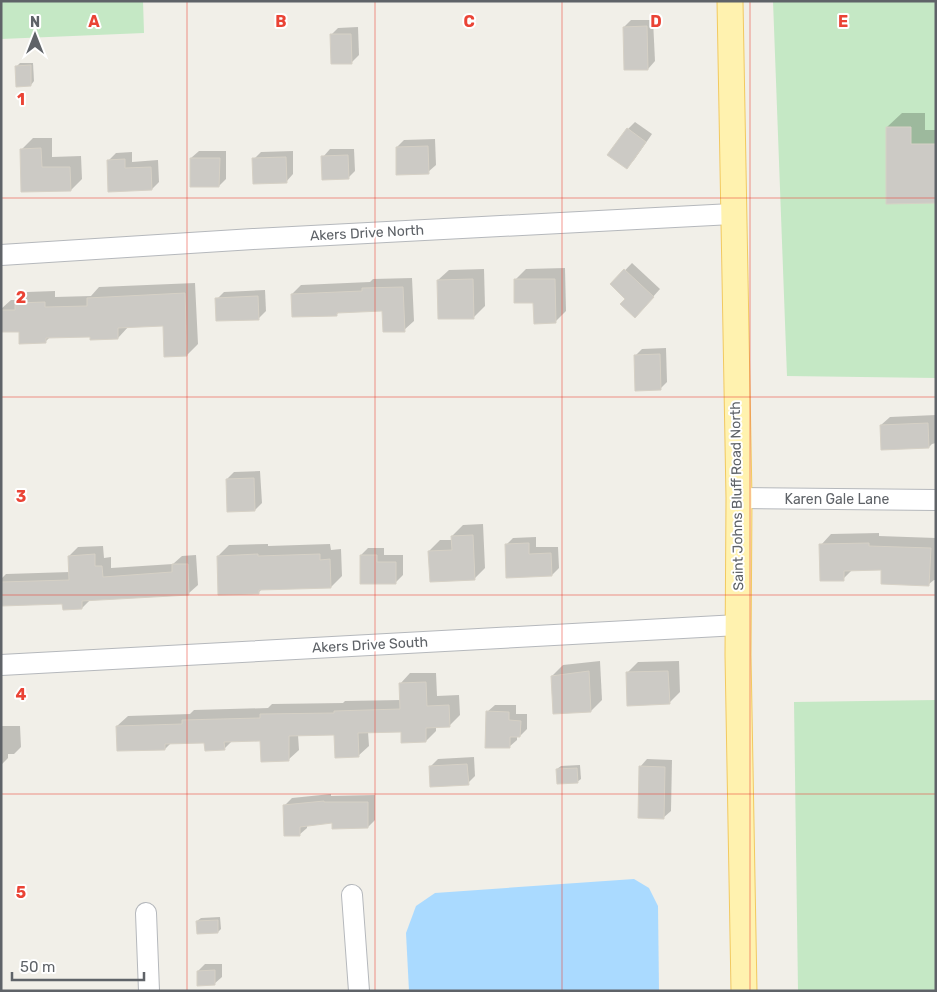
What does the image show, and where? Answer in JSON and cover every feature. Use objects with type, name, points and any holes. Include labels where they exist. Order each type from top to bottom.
[{"type":"main road","name":"Saint Johns Bluff Road North","points":[[730,1],[732,214],[739,498],[738,625],[744,991]]},
{"type":"street","name":"Akers Drive North","points":[[1,255],[272,238],[732,214]]},
{"type":"street","name":"Karen Gale Lane","points":[[739,498],[936,500]]},
{"type":"street","name":"Akers Drive South","points":[[1,665],[738,625]]},
{"type":"street","points":[[352,895],[359,991]]},
{"type":"street","points":[[146,913],[149,991]]},
{"type":"green space","points":[[1,1],[143,1],[144,33],[1,39]]},
{"type":"green space","points":[[773,1],[936,1],[936,378],[787,376]]},
{"type":"green space","points":[[936,700],[936,991],[798,991],[794,702]]},
{"type":"water","points":[[634,879],[649,888],[658,906],[659,991],[409,991],[406,933],[416,906],[435,893]]},
{"type":"building","points":[[647,26],[648,70],[624,70],[623,27]]},
{"type":"building","points":[[330,34],[351,34],[352,64],[331,64]]},
{"type":"building","points":[[31,65],[31,86],[16,87],[15,66]]},
{"type":"building","points":[[886,127],[911,127],[911,144],[936,144],[936,203],[886,204]]},
{"type":"building","points":[[627,128],[646,142],[627,169],[607,155]]},
{"type":"building","points":[[428,146],[429,174],[396,175],[396,147]]},
{"type":"building","points":[[41,148],[42,167],[70,167],[71,191],[21,192],[20,149]]},
{"type":"building","points":[[348,155],[349,179],[322,180],[321,156]]},
{"type":"building","points":[[286,157],[287,183],[253,184],[252,158]]},
{"type":"building","points":[[190,158],[220,158],[219,187],[190,187]]},
{"type":"building","points":[[125,159],[125,168],[151,167],[152,190],[108,192],[107,160]]},
{"type":"building","points":[[624,269],[654,297],[635,318],[620,304],[625,299],[610,284]]},
{"type":"building","points":[[473,279],[474,319],[438,319],[437,280]]},
{"type":"building","points":[[514,279],[555,279],[556,323],[534,324],[533,303],[514,303]]},
{"type":"building","points":[[403,287],[405,332],[383,332],[382,311],[337,313],[337,316],[292,317],[291,294],[362,291],[362,288]]},
{"type":"building","points":[[185,293],[187,356],[164,357],[163,326],[118,328],[118,339],[90,340],[90,337],[46,338],[46,343],[19,344],[19,332],[1,332],[1,310],[15,310],[15,303],[45,302],[45,307],[87,306],[87,298]]},
{"type":"building","points":[[258,296],[259,320],[216,321],[215,298]]},
{"type":"building","points":[[660,354],[661,390],[635,391],[634,355]]},
{"type":"building","points":[[928,423],[929,448],[881,450],[880,425]]},
{"type":"building","points":[[254,478],[255,511],[227,512],[226,479]]},
{"type":"building","points":[[473,535],[475,580],[430,582],[428,551],[452,550],[451,536]]},
{"type":"building","points":[[529,543],[529,554],[551,553],[552,576],[506,578],[505,544]]},
{"type":"building","points":[[869,543],[869,546],[931,548],[929,586],[881,584],[881,570],[844,571],[844,581],[820,581],[819,544]]},
{"type":"building","points":[[95,554],[95,566],[102,566],[103,577],[172,572],[172,564],[188,564],[189,595],[82,601],[82,609],[63,610],[62,604],[1,606],[1,582],[69,580],[68,556]]},
{"type":"building","points":[[258,554],[258,556],[320,554],[320,560],[330,559],[331,588],[259,590],[259,594],[218,595],[217,556]]},
{"type":"building","points":[[360,555],[377,555],[377,562],[396,562],[396,584],[360,584]]},
{"type":"building","points":[[589,671],[591,712],[553,714],[551,676]]},
{"type":"building","points":[[668,671],[670,704],[627,706],[626,672]]},
{"type":"building","points":[[426,682],[427,706],[449,705],[450,727],[426,728],[426,742],[401,743],[401,732],[358,733],[359,757],[335,758],[334,735],[289,736],[289,761],[261,762],[260,741],[224,742],[225,750],[205,751],[204,743],[165,744],[165,750],[117,751],[116,726],[182,724],[182,720],[260,718],[260,714],[334,713],[334,711],[400,709],[399,683]]},
{"type":"building","points":[[486,711],[509,712],[509,720],[521,721],[520,737],[510,737],[510,748],[485,748]]},
{"type":"building","points":[[467,764],[469,785],[430,787],[429,766]]},
{"type":"building","points":[[639,766],[665,767],[664,819],[638,818]]},
{"type":"building","points":[[577,768],[578,783],[557,784],[556,769]]},
{"type":"building","points":[[324,801],[368,802],[368,828],[332,829],[332,823],[300,827],[300,836],[284,836],[283,805]]},
{"type":"building","points":[[218,920],[218,933],[197,934],[196,921]]},
{"type":"building","points":[[215,970],[215,985],[197,986],[197,971]]}]
